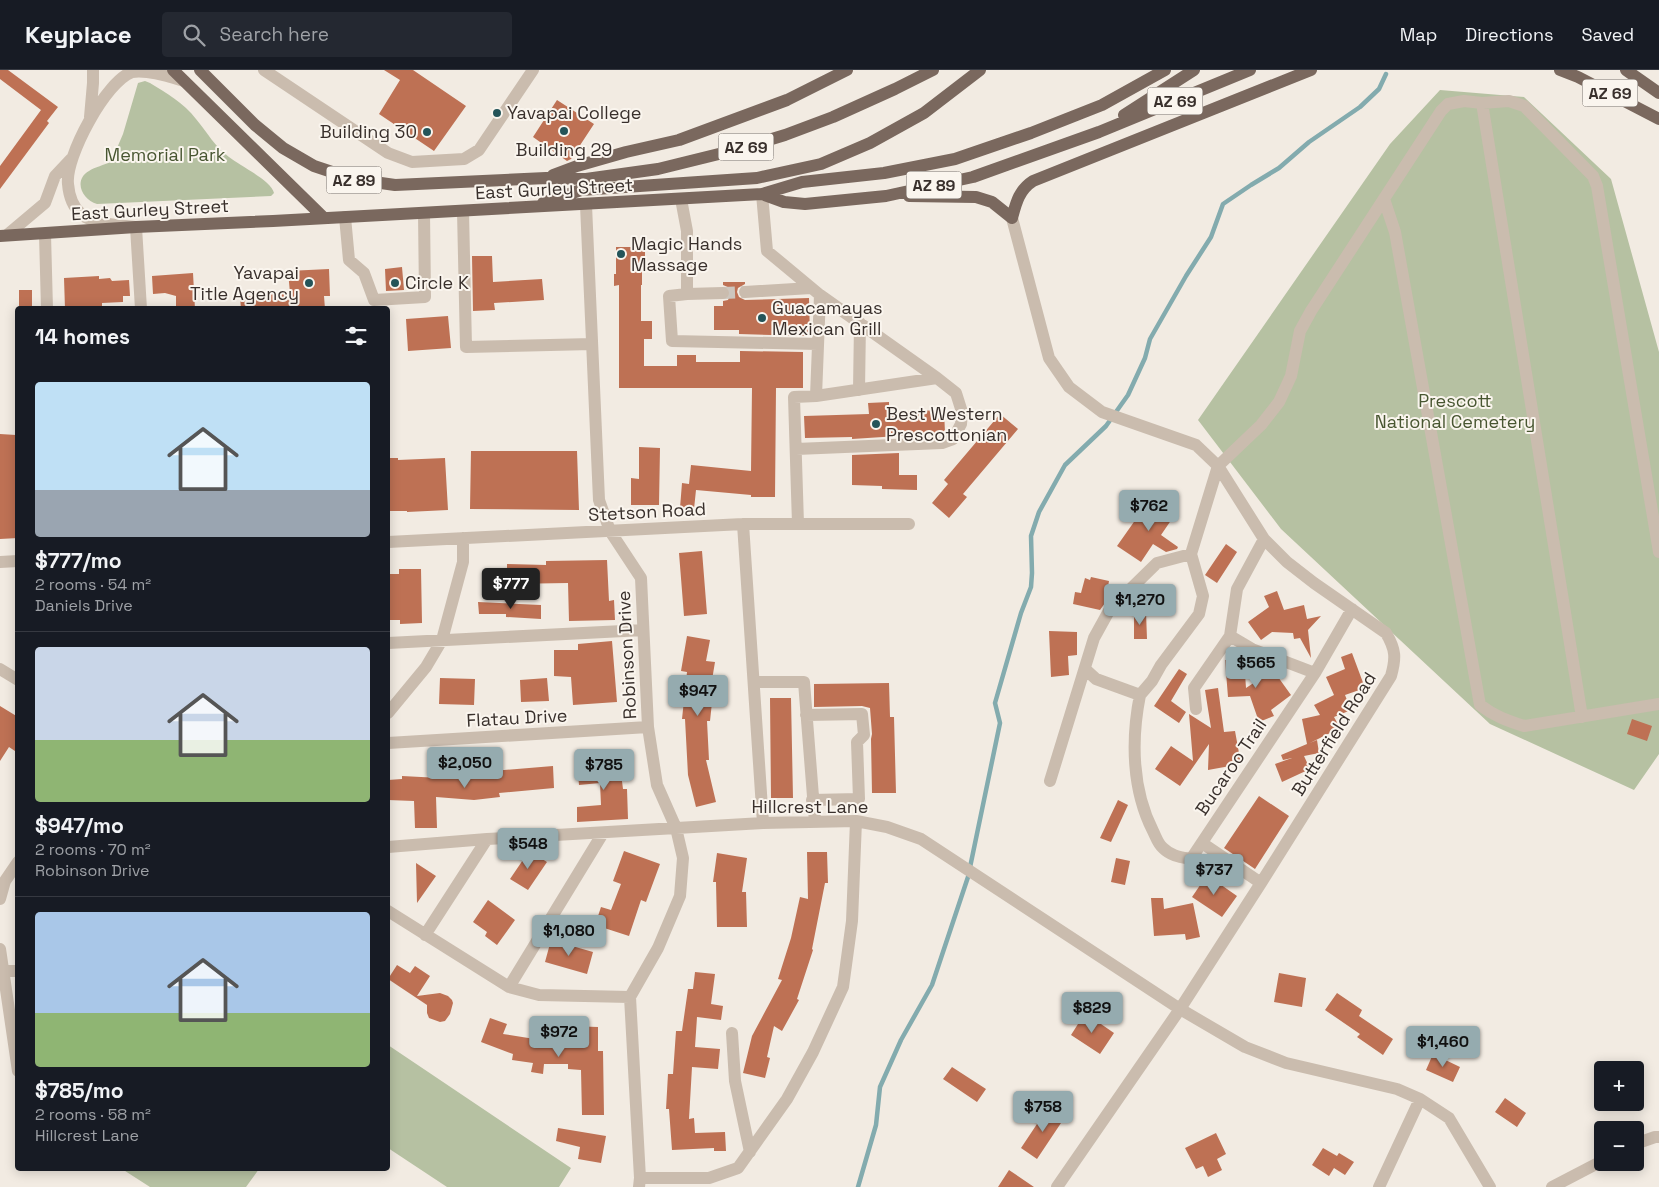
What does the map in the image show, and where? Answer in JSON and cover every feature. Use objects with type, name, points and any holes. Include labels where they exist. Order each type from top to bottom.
[{"type":"main road","name":"AZ 89","points":[[173,70],[324,218]]},
{"type":"main road","name":"AZ 89","points":[[200,70],[255,124],[283,148],[314,166],[352,179],[395,185],[546,178],[585,164],[679,140],[787,100],[847,70]]},
{"type":"main road","name":"AZ 69","points":[[546,178],[586,179],[658,169],[735,150],[833,117],[895,90],[933,70]]},
{"type":"main road","points":[[530,208],[581,190],[757,178],[820,164],[870,143],[924,113],[980,70]]},
{"type":"main road","points":[[762,194],[802,182],[884,173],[955,159],[1031,133],[1102,105],[1165,70]]},
{"type":"main road","name":"AZ 89","points":[[1099,132],[1194,70]]},
{"type":"main road","name":"AZ 69","points":[[1099,132],[1250,70]]},
{"type":"main road","points":[[886,196],[976,197],[992,202],[1012,218],[1019,196],[1033,181],[1310,70]]},
{"type":"main road","name":"AZ 69","points":[[1560,70],[1578,77],[1659,118]]},
{"type":"main road","name":"AZ 69","points":[[1626,70],[1659,93]]},
{"type":"main road","name":"East Gurley Street","points":[[3,235],[762,194],[784,202],[805,204],[886,196],[973,177],[1099,132]]},
{"type":"street","points":[[90,120],[93,70]]},
{"type":"street","points":[[141,306],[136,227],[108,225],[83,216],[71,202],[67,183],[72,159],[90,120],[110,89],[121,78],[132,72],[149,70],[184,81]]},
{"type":"street","points":[[264,70],[388,153],[412,162],[464,159],[479,150],[533,70]]},
{"type":"street","points":[[1085,669],[1096,679],[1140,695],[1199,614],[1203,596],[1191,554],[1218,466],[1261,426],[1279,402],[1291,376],[1300,331],[1311,311],[1441,111],[1448,104],[1464,101],[1482,103],[1509,101],[1524,106],[1593,176],[1597,186],[1659,552]]},
{"type":"street","points":[[1482,103],[1582,717]]},
{"type":"street","points":[[3,235],[45,204],[55,176],[72,159]]},
{"type":"street","points":[[762,194],[767,251],[815,291],[938,378],[956,394],[962,412],[961,424],[953,439],[942,443],[796,450]]},
{"type":"street","points":[[681,199],[687,231],[687,294]]},
{"type":"street","points":[[1384,199],[1395,232],[1480,705],[1507,721],[1524,726],[1659,704]]},
{"type":"street","name":"Robinson Drive","points":[[586,205],[599,500],[610,531],[641,578],[648,728],[657,785],[676,828],[683,858],[680,896],[658,948],[630,997]]},
{"type":"street","points":[[463,211],[466,347],[592,344]]},
{"type":"street","points":[[345,217],[349,260],[364,273],[374,300],[426,296],[424,213]]},
{"type":"street","name":"Butterfield Road","points":[[1012,218],[1048,358],[1069,386],[1102,412],[1196,445],[1218,466],[1264,539],[1286,562],[1381,628],[1392,643],[1395,659],[1391,676],[1261,883],[1180,1008],[1057,1187]]},
{"type":"street","points":[[45,234],[47,306]]},
{"type":"street","points":[[745,292],[815,291]]},
{"type":"street","points":[[815,291],[818,344],[816,396]]},
{"type":"street","points":[[723,293],[669,296],[672,341],[818,344]]},
{"type":"street","points":[[859,390],[860,322]]},
{"type":"street","points":[[798,524],[794,397],[816,396],[938,378]]},
{"type":"street","points":[[743,524],[763,823]]},
{"type":"street","name":"Stetson Road","points":[[390,542],[743,524],[909,524]]},
{"type":"street","points":[[390,711],[426,667],[442,640],[462,562],[463,538]]},
{"type":"street","points":[[1196,709],[1194,688],[1230,636],[1237,589],[1264,539]]},
{"type":"street","points":[[1050,780],[1094,638],[1110,608],[1157,563],[1191,554]]},
{"type":"street","points":[[0,562],[15,561]]},
{"type":"street","name":"Bucaroo Trail","points":[[1140,695],[1134,724],[1136,773],[1145,817],[1162,848],[1175,856],[1191,859],[1315,673],[1352,609]]},
{"type":"street","points":[[390,643],[643,630]]},
{"type":"street","points":[[1230,636],[1252,649],[1315,673]]},
{"type":"street","points":[[0,669],[15,677]]},
{"type":"street","points":[[754,682],[804,682],[815,822]]},
{"type":"street","points":[[806,715],[862,714],[864,735],[857,742],[859,799],[812,800]]},
{"type":"street","name":"Flatau Drive","points":[[390,743],[648,728]]},
{"type":"street","points":[[390,912],[509,987],[539,995],[630,997],[639,1183],[709,1178],[738,1168],[787,1100],[813,1052],[842,987],[852,921],[856,821]]},
{"type":"street","name":"Hillcrest Lane","points":[[390,847],[488,839],[763,823],[856,821],[887,827],[921,839],[1180,1008]]},
{"type":"street","points":[[509,987],[603,832]]},
{"type":"street","points":[[425,935],[488,839]]},
{"type":"street","points":[[1202,843],[1261,883]]},
{"type":"street","points":[[0,899],[5,881],[15,866]]},
{"type":"street","points":[[0,949],[15,1050]]},
{"type":"street","points":[[4,972],[15,971]]},
{"type":"street","points":[[1180,1008],[1245,1047],[1286,1064],[1398,1089],[1420,1099],[1448,1118],[1490,1187]]},
{"type":"street","points":[[732,1033],[735,1081],[750,1152]]},
{"type":"street","points":[[1379,1187],[1420,1099]]},
{"type":"street","points":[[1644,1140],[1654,1136],[1659,1137]]},
{"type":"street","points":[[1552,1187],[1594,1165]]},
{"type":"green space","name":"Memorial Park","points":[[145,81],[186,108],[219,149],[261,178],[272,188],[274,193],[271,196],[97,204],[87,198],[81,189],[81,179],[91,170],[111,162],[123,134],[138,83]]},
{"type":"green space","name":"Prescott National Cemetery","points":[[1440,90],[1524,97],[1611,179],[1659,352],[1659,754],[1634,790],[1490,724],[1281,529],[1198,420],[1390,144]]},
{"type":"green space","points":[[390,1046],[571,1168],[559,1187],[447,1187],[390,1149]]},
{"type":"green space","points":[[125,1171],[258,1171],[246,1187],[150,1187]]},
{"type":"building","points":[[0,70],[8,70],[58,107],[47,121],[49,123],[0,189],[0,166],[41,110],[0,79]]},
{"type":"building","name":"Building 30","points":[[384,70],[413,70],[466,106],[434,151],[379,114],[400,80]]},
{"type":"building","name":"Building 29","points":[[557,100],[594,124],[571,159],[567,161],[533,137]]},
{"type":"building","points":[[616,247],[645,247],[645,267],[642,267],[641,285],[641,321],[652,321],[652,339],[644,339],[644,366],[677,366],[677,355],[696,355],[696,362],[740,362],[740,351],[803,352],[803,388],[776,388],[775,497],[751,497],[751,495],[696,490],[694,509],[680,508],[682,483],[689,484],[691,465],[751,471],[752,388],[619,388],[619,285],[614,286]]},
{"type":"building","points":[[472,256],[492,256],[493,282],[542,279],[544,300],[494,303],[495,310],[473,311]]},
{"type":"building","points":[[402,267],[404,290],[386,291],[385,269]]},
{"type":"building","name":"Yavapai Title Agency","points":[[329,269],[330,296],[324,296],[325,306],[241,306],[240,297],[290,293],[288,271]]},
{"type":"building","points":[[193,273],[195,306],[176,306],[176,296],[165,293],[153,294],[152,276]]},
{"type":"building","points":[[99,276],[99,279],[110,278],[112,281],[129,280],[130,296],[123,296],[123,302],[102,303],[102,306],[65,306],[64,278]]},
{"type":"building","name":"Guacamayas Mexican Grill","points":[[723,282],[745,282],[745,284],[738,288],[737,292],[739,297],[745,300],[809,298],[810,336],[739,334],[739,330],[714,330],[714,306],[723,306],[723,301],[728,300],[731,293],[730,288],[723,285]]},
{"type":"building","points":[[19,290],[32,290],[32,306],[19,306]]},
{"type":"building","points":[[448,316],[451,348],[408,351],[406,319]]},
{"type":"building","points":[[889,402],[889,412],[944,410],[945,433],[852,439],[852,437],[805,438],[804,416],[869,414],[868,403]]},
{"type":"building","points":[[1000,414],[1018,429],[963,494],[967,497],[949,518],[932,503],[948,484],[944,480]]},
{"type":"building","points":[[0,434],[15,435],[15,538],[0,539]]},
{"type":"building","points":[[639,447],[660,448],[659,505],[631,505],[631,478],[639,479]]},
{"type":"building","points":[[471,451],[577,451],[579,510],[470,509]]},
{"type":"building","points":[[899,453],[899,475],[917,475],[917,490],[882,489],[882,486],[852,485],[852,455]]},
{"type":"building","points":[[390,458],[398,458],[398,460],[445,458],[448,510],[390,511]]},
{"type":"building","points":[[1154,498],[1176,513],[1161,535],[1178,547],[1166,552],[1153,544],[1141,562],[1117,546]]},
{"type":"building","points":[[1226,544],[1237,552],[1217,583],[1205,575]]},
{"type":"building","points":[[702,551],[707,614],[684,616],[679,553]]},
{"type":"building","points":[[607,560],[609,601],[614,600],[615,620],[569,621],[568,583],[507,584],[507,564],[546,565],[546,561]]},
{"type":"building","points":[[399,569],[421,569],[422,623],[400,624],[400,620],[390,620],[390,574],[399,574]]},
{"type":"building","points":[[1091,577],[1109,581],[1105,603],[1100,610],[1073,604],[1075,592],[1081,593],[1085,578],[1090,580]]},
{"type":"building","points":[[1277,591],[1284,610],[1304,605],[1307,619],[1321,616],[1308,630],[1311,658],[1300,638],[1294,639],[1293,633],[1272,632],[1261,640],[1248,622],[1269,607],[1264,596]]},
{"type":"building","points":[[478,602],[541,605],[541,619],[506,617],[506,614],[479,614]]},
{"type":"building","points":[[1134,612],[1146,612],[1147,639],[1134,639]]},
{"type":"building","points":[[1049,631],[1077,632],[1077,655],[1068,656],[1069,675],[1051,677]]},
{"type":"building","points":[[687,636],[710,640],[706,661],[715,662],[710,692],[713,693],[710,721],[707,721],[709,760],[706,760],[716,802],[696,807],[688,775],[685,719],[682,719],[687,672],[681,671]]},
{"type":"building","points":[[612,641],[617,702],[573,705],[571,677],[554,676],[554,650],[578,650],[578,644]]},
{"type":"building","points":[[1352,653],[1365,688],[1345,695],[1351,710],[1334,717],[1340,728],[1310,743],[1317,740],[1319,753],[1304,756],[1310,769],[1282,782],[1275,764],[1292,758],[1283,760],[1281,755],[1307,744],[1302,719],[1320,715],[1314,705],[1334,695],[1326,677],[1345,669],[1341,657]]},
{"type":"building","points":[[1244,659],[1246,688],[1273,670],[1291,695],[1271,710],[1274,716],[1259,722],[1250,696],[1228,697],[1225,660]]},
{"type":"building","points":[[1179,669],[1187,674],[1171,701],[1186,712],[1179,723],[1154,706]]},
{"type":"building","points":[[440,678],[475,679],[474,705],[439,704]]},
{"type":"building","points":[[547,678],[549,701],[521,702],[520,680]]},
{"type":"building","points":[[889,683],[890,717],[894,717],[896,793],[872,793],[870,708],[862,706],[814,707],[814,684]]},
{"type":"building","points":[[1218,688],[1224,732],[1235,731],[1241,764],[1208,770],[1209,744],[1180,786],[1155,769],[1171,746],[1193,761],[1189,714],[1211,728],[1205,690]]},
{"type":"building","points":[[770,698],[791,698],[793,798],[771,798]]},
{"type":"building","points":[[0,706],[15,715],[15,751],[9,747],[0,761]]},
{"type":"building","points":[[1632,719],[1652,726],[1647,741],[1627,734]]},
{"type":"building","points":[[619,758],[623,789],[627,789],[628,819],[577,822],[577,807],[601,805],[600,783],[579,785],[577,762]]},
{"type":"building","points":[[553,766],[554,788],[499,793],[500,797],[474,800],[436,797],[437,828],[415,828],[414,801],[390,800],[390,780],[402,779],[402,776],[440,778],[440,771],[480,774],[480,772]]},
{"type":"building","points":[[1259,796],[1289,816],[1255,869],[1224,848]]},
{"type":"building","points":[[1118,800],[1128,805],[1111,842],[1100,838]]},
{"type":"building","points":[[529,851],[547,862],[528,890],[510,879]]},
{"type":"building","points":[[624,851],[660,864],[646,902],[641,900],[629,936],[595,925],[601,907],[611,910],[621,884],[613,881]]},
{"type":"building","points":[[807,852],[827,852],[828,883],[825,883],[813,950],[797,999],[799,1000],[782,1031],[774,1026],[767,1057],[770,1058],[765,1078],[743,1073],[752,1036],[782,980],[778,979],[791,938],[800,897],[808,899]]},
{"type":"building","points":[[717,853],[747,858],[742,892],[746,892],[747,927],[717,927],[716,882],[713,882]]},
{"type":"building","points":[[1116,858],[1130,861],[1125,885],[1111,882]]},
{"type":"building","points":[[416,863],[436,876],[417,903]]},
{"type":"building","points":[[1207,875],[1237,896],[1222,917],[1192,897]]},
{"type":"building","points":[[1151,898],[1163,898],[1164,909],[1193,903],[1200,937],[1186,940],[1185,934],[1154,936]]},
{"type":"building","points":[[488,900],[515,920],[497,945],[485,936],[487,932],[473,922]]},
{"type":"building","points":[[551,940],[593,952],[587,974],[545,962]]},
{"type":"building","points":[[397,965],[410,973],[415,966],[430,976],[417,996],[440,993],[448,996],[453,1003],[450,1014],[445,1021],[440,1022],[429,1018],[427,1005],[390,980],[390,976]]},
{"type":"building","points":[[695,972],[715,974],[711,1004],[723,1006],[721,1020],[697,1017],[695,1047],[720,1049],[718,1069],[692,1067],[689,1119],[694,1118],[695,1133],[725,1132],[726,1151],[714,1151],[714,1148],[672,1150],[669,1109],[666,1109],[668,1074],[673,1074],[676,1031],[682,1031],[688,989],[693,989]]},
{"type":"building","points":[[1279,973],[1306,978],[1302,1007],[1274,1002]]},
{"type":"building","points":[[1337,993],[1362,1010],[1359,1016],[1393,1039],[1383,1055],[1357,1037],[1360,1034],[1325,1010]]},
{"type":"building","points":[[1085,1013],[1114,1033],[1100,1054],[1071,1035]]},
{"type":"building","points":[[490,1018],[507,1024],[503,1034],[566,1044],[568,1026],[598,1027],[598,1051],[603,1051],[604,1115],[582,1115],[581,1070],[568,1069],[568,1064],[544,1064],[543,1074],[531,1072],[533,1063],[512,1060],[513,1054],[481,1042]]},
{"type":"building","points":[[1433,1054],[1460,1067],[1453,1082],[1426,1070]]},
{"type":"building","points":[[952,1067],[986,1089],[977,1102],[943,1079]]},
{"type":"building","points":[[1505,1098],[1526,1113],[1517,1127],[1495,1112]]},
{"type":"building","points":[[1049,1106],[1065,1117],[1037,1159],[1021,1148]]},
{"type":"building","points":[[558,1128],[606,1136],[601,1163],[578,1159],[580,1147],[556,1141]]},
{"type":"building","points":[[1216,1133],[1226,1154],[1217,1159],[1222,1170],[1208,1177],[1203,1166],[1196,1169],[1185,1148]]},
{"type":"building","points":[[1323,1148],[1337,1156],[1339,1153],[1354,1162],[1345,1175],[1334,1168],[1329,1176],[1312,1165]]},
{"type":"building","points":[[1009,1170],[1034,1187],[998,1187]]},
{"type":"waterway","points":[[858,1187],[876,1125],[880,1087],[901,1040],[932,985],[968,877],[1000,723],[995,703],[1021,613],[1031,587],[1031,536],[1039,512],[1065,465],[1106,426],[1128,395],[1145,358],[1150,339],[1211,237],[1223,204],[1279,168],[1309,142],[1360,107],[1379,89],[1386,74]]},
{"type":"tunnel","points":[[723,293],[745,292]]},
{"type":"place","name":"Yavapai College","points":[[497,113]]},
{"type":"place","name":"Building 29","points":[[564,131]]},
{"type":"place","name":"Building 30","points":[[427,132]]},
{"type":"place","name":"Magic Hands Massage","points":[[621,254]]},
{"type":"place","name":"Yavapai Title Agency","points":[[309,283]]},
{"type":"place","name":"Circle K","points":[[395,283]]},
{"type":"place","name":"Guacamayas Mexican Grill","points":[[762,318]]},
{"type":"place","name":"Best Western Prescottonian","points":[[876,424]]}]
